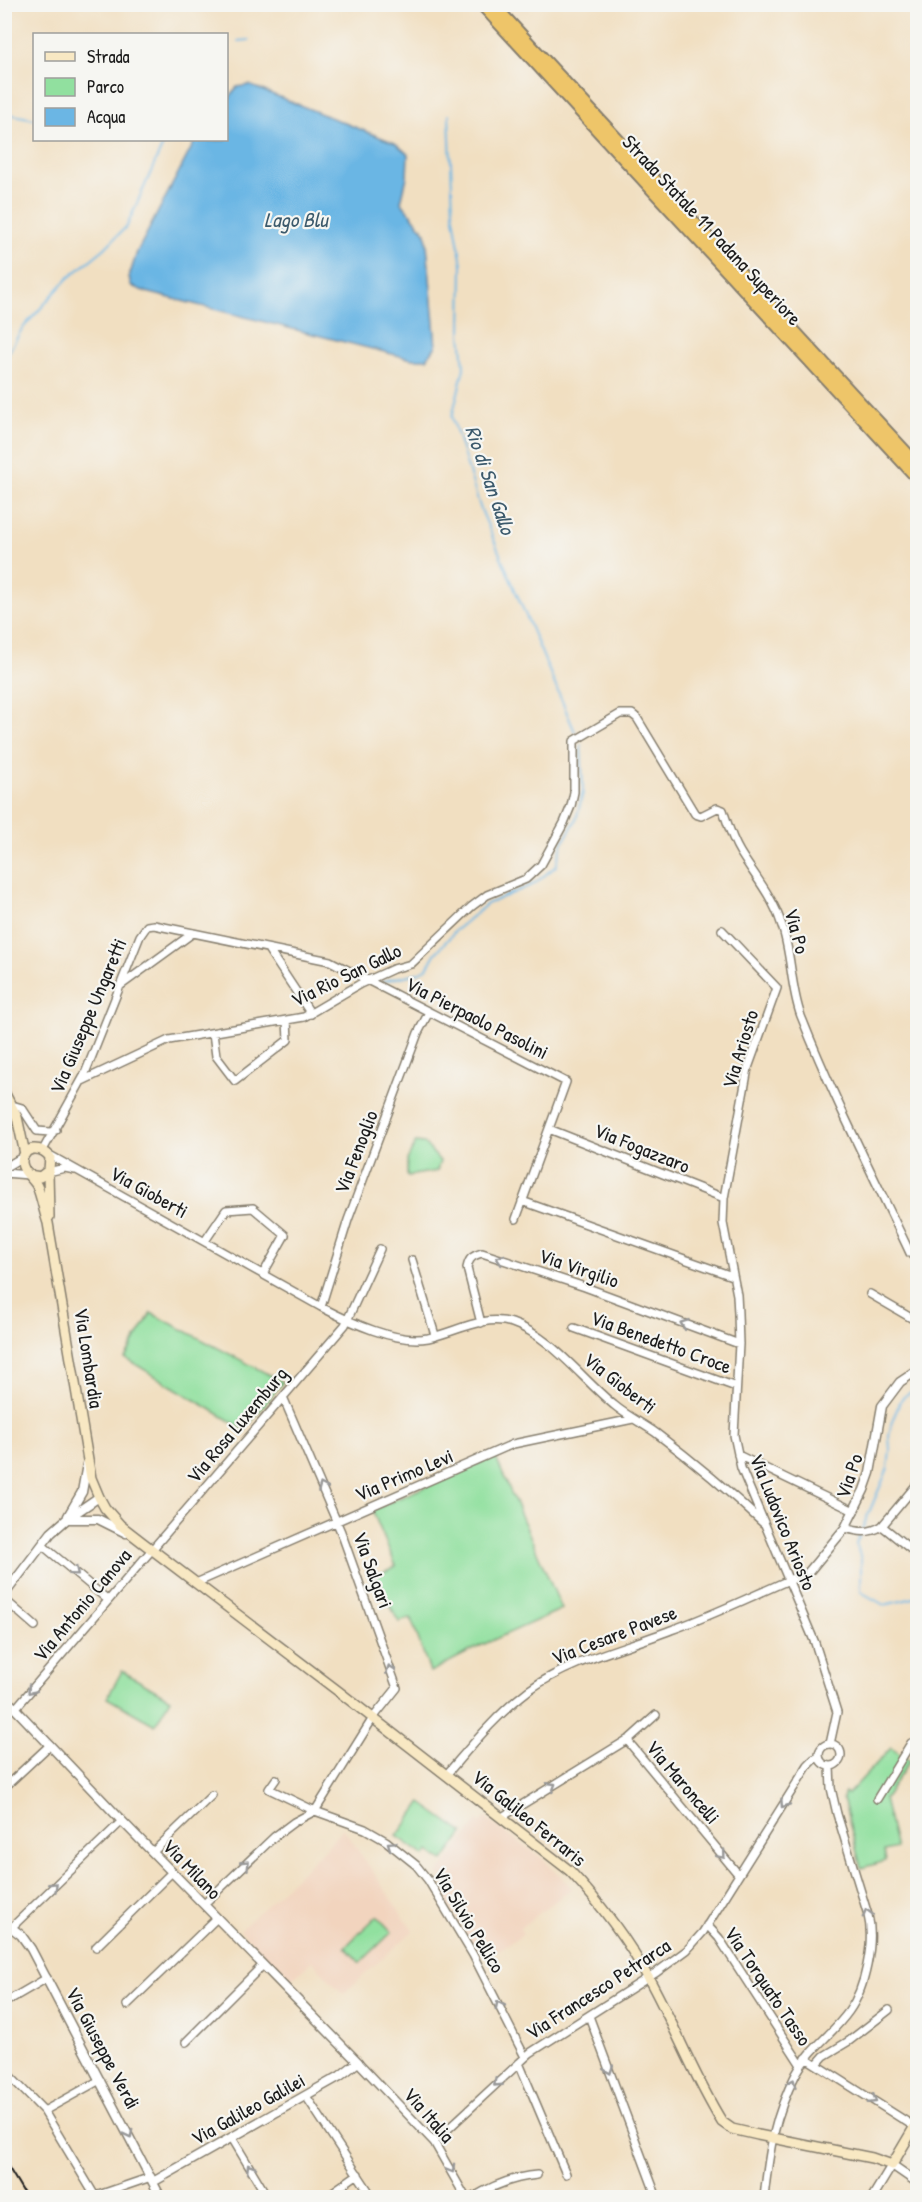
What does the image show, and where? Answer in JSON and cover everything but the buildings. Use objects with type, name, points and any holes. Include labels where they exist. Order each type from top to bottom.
[{"type":"highway","name":"Strada Statale 11 Padana Superiore","points":[[481,4],[918,479]]},
{"type":"highway","name":"Strada Statale 11 Padana Superiore","points":[[493,4],[918,465]]},
{"type":"main road","points":[[4,1092],[17,1117],[24,1155],[23,1167],[29,1175],[40,1177],[48,1172],[51,1164],[43,1151],[28,1136],[23,1121],[17,1117]]},
{"type":"main road","points":[[24,1155],[31,1149],[43,1151]]},
{"type":"main road","name":"Via Lombardia","points":[[48,1172],[48,1224]]},
{"type":"main road","name":"Via Lombardia","points":[[29,1175],[37,1185],[48,1224],[88,1462],[99,1497]]},
{"type":"main road","name":"Via Galileo Ferraris","points":[[99,1497],[120,1525],[557,1859],[583,1885],[648,1978],[722,2122],[732,2128],[872,2158],[892,2166]]},
{"type":"main road","points":[[892,2166],[916,2124]]},
{"type":"street","name":"Via Po","points":[[574,741],[620,714],[632,714],[637,718],[695,814],[701,816],[717,807],[723,810],[727,825],[739,850],[763,887],[781,922],[786,938],[791,979],[801,1015],[857,1142],[910,1253],[918,1261]]},
{"type":"street","name":"Via Rio San Gallo","points":[[82,1081],[169,1040],[311,1014],[360,984],[369,982],[393,969],[411,964],[471,906],[488,895],[533,874],[541,865],[571,806],[574,792],[574,741]]},
{"type":"street","name":"Via Pierpaolo Pasolini","points":[[147,926],[154,925],[330,961],[566,1082],[516,1220]]},
{"type":"street","name":"Via Giuseppe Ungaretti","points":[[43,1151],[82,1081],[140,936],[147,926]]},
{"type":"street","name":"Via Ariosto","points":[[722,930],[777,988],[748,1068],[723,1198]]},
{"type":"street","points":[[120,986],[193,933]]},
{"type":"street","points":[[268,949],[311,1014]]},
{"type":"street","name":"Via Fenoglio","points":[[321,1307],[352,1209],[418,1034],[429,1012]]},
{"type":"street","points":[[213,1033],[216,1056],[235,1081],[288,1040],[287,1020]]},
{"type":"street","points":[[12,1105],[22,1108],[37,1131],[56,1130]]},
{"type":"street","name":"Via Fogazzaro","points":[[549,1129],[723,1198]]},
{"type":"street","name":"Via Gioberti","points":[[43,1151],[321,1307],[361,1327],[410,1339],[493,1321],[511,1323],[535,1334],[596,1390],[722,1485],[765,1525]]},
{"type":"street","points":[[4,1168],[24,1155]]},
{"type":"street","points":[[48,1172],[65,1168],[78,1171]]},
{"type":"street","points":[[4,1173],[29,1175]]},
{"type":"street","name":"Via Ludovico Ariosto","points":[[723,1198],[723,1224],[737,1295],[739,1344],[734,1435],[738,1455],[741,1468],[815,1642],[837,1712],[831,1744],[838,1748],[841,1755],[838,1763],[830,1767],[830,1779],[834,1803],[872,1929],[862,1979],[849,2011],[801,2065],[777,2116],[769,2148],[764,2197]]},
{"type":"street","points":[[522,1200],[732,1276]]},
{"type":"street","points":[[205,1241],[226,1210],[253,1208],[285,1235],[264,1274]]},
{"type":"street","points":[[348,1321],[380,1249]]},
{"type":"street","name":"Via Virgilio","points":[[481,1323],[467,1268],[472,1256],[482,1253],[585,1287],[739,1344]]},
{"type":"street","points":[[412,1260],[435,1335]]},
{"type":"street","points":[[870,1294],[918,1323]]},
{"type":"street","name":"Via Rosa Luxemburg","points":[[151,1549],[177,1522],[348,1321]]},
{"type":"street","name":"Via Benedetto Croce","points":[[574,1328],[736,1387]]},
{"type":"street","name":"Via Po","points":[[789,1580],[807,1574],[844,1528],[870,1473],[882,1406],[900,1382],[918,1370]]},
{"type":"street","name":"Via Salgari","points":[[284,1397],[337,1522],[397,1688],[373,1718]]},
{"type":"street","name":"Via Primo Levi","points":[[196,1583],[513,1444],[633,1419]]},
{"type":"street","points":[[738,1455],[854,1511]]},
{"type":"street","points":[[67,1519],[82,1492],[88,1462]]},
{"type":"street","points":[[844,1528],[861,1531],[882,1526],[918,1483]]},
{"type":"street","points":[[35,1626],[4,1597],[42,1545],[67,1519],[99,1497]]},
{"type":"street","points":[[67,1519],[98,1520],[142,1542]]},
{"type":"street","points":[[882,1526],[918,1555]]},
{"type":"street","points":[[42,1545],[108,1600]]},
{"type":"street","name":"Via Antonio Canova","points":[[15,1709],[151,1549]]},
{"type":"street","name":"Via Cesare Pavese","points":[[446,1775],[503,1711],[549,1678],[572,1665],[673,1630],[789,1580]]},
{"type":"street","name":"Via Milano","points":[[5,1698],[358,2062]]},
{"type":"street","points":[[627,1741],[656,1715]]},
{"type":"street","points":[[204,1904],[274,1837],[294,1822],[315,1811],[373,1718]]},
{"type":"street","name":"Via Maroncelli","points":[[502,1817],[627,1741],[738,1874]]},
{"type":"street","points":[[877,1799],[911,1743]]},
{"type":"street","points":[[830,1767],[818,1758],[820,1749],[831,1744]]},
{"type":"street","points":[[4,1785],[6,1786],[50,1745]]},
{"type":"street","name":"Via Francesco Petrarca","points":[[434,2142],[525,2057],[648,1978],[687,1950],[707,1925],[808,1765],[818,1758]]},
{"type":"street","name":"Via Silvio Pellico","points":[[276,1779],[269,1789],[315,1811],[365,1829],[386,1841],[416,1865],[428,1880],[481,1970],[525,2057]]},
{"type":"street","points":[[153,1852],[212,1795]]},
{"type":"street","points":[[8,1925],[122,1821]]},
{"type":"street","points":[[96,1947],[172,1872]]},
{"type":"street","points":[[127,2005],[217,1918]]},
{"type":"street","name":"Via Giuseppe Verdi","points":[[8,1925],[26,1941],[47,1978],[161,2198]]},
{"type":"street","name":"Via Torquato Tasso","points":[[707,1925],[719,1938],[801,2065]]},
{"type":"street","points":[[186,2042],[263,1965]]},
{"type":"street","points":[[4,2003],[47,1978]]},
{"type":"street","points":[[817,2064],[824,2056],[849,2041],[889,2010]]},
{"type":"street","points":[[589,2016],[657,2198]]},
{"type":"street","points":[[806,2058],[916,2124]]},
{"type":"street","name":"Via Galileo Galilei","points":[[152,2179],[232,2138],[306,2096],[340,2076],[358,2062]]},
{"type":"street","name":"Via Italia","points":[[358,2062],[434,2142],[466,2198]]},
{"type":"street","points":[[519,2063],[566,2174]]},
{"type":"street","points":[[4,2070],[44,2111],[98,2196],[152,2179]]},
{"type":"street","points":[[44,2111],[100,2080]]},
{"type":"street","points":[[306,2096],[373,2198]]},
{"type":"street","points":[[232,2138],[268,2198]]},
{"type":"street","points":[[872,2198],[892,2166],[918,2183]]},
{"type":"street","points":[[324,2198],[358,2174]]},
{"type":"street","points":[[472,2198],[488,2188],[522,2176],[537,2175]]},
{"type":"shaded area","points":[[485,1818],[543,1859],[572,1888],[520,1928],[523,1935],[495,1952],[491,1949],[479,1957],[442,1894],[443,1879],[437,1875],[477,1821],[481,1823]]},
{"type":"shaded area","points":[[343,1828],[413,1931],[343,1994],[312,1961],[290,1982],[240,1930],[325,1849]]},
{"type":"green space","points":[[416,1142],[424,1143],[440,1161],[437,1171],[407,1176],[407,1160]]},
{"type":"green space","points":[[151,1313],[283,1382],[245,1430],[125,1358]]},
{"type":"green space","points":[[495,1456],[562,1609],[480,1646],[430,1672],[411,1618],[399,1622],[375,1576],[396,1566],[372,1510]]},
{"type":"green space","points":[[122,1671],[170,1699],[155,1725],[107,1698]]},
{"type":"green space","points":[[891,1748],[910,1761],[884,1799],[896,1848],[884,1851],[886,1861],[861,1868],[843,1798],[845,1792],[848,1794]]},
{"type":"green space","points":[[421,1803],[463,1833],[443,1861],[429,1851],[425,1856],[397,1836]]},
{"type":"green space","points":[[377,1916],[392,1932],[360,1963],[345,1947]]},
{"type":"water","name":"Lago Blu","points":[[249,85],[395,143],[408,154],[407,177],[401,202],[426,233],[436,346],[427,359],[412,359],[146,292],[131,286],[129,277],[137,252],[195,141],[228,141],[228,100],[237,87]]},
{"type":"waterway","points":[[238,41],[249,40]]},
{"type":"waterway","points":[[4,113],[33,119]]},
{"type":"waterway","name":"Rio di San Gallo","points":[[449,115],[453,212],[462,265],[461,333],[464,368],[452,417],[480,507],[575,732]]},
{"type":"waterway","points":[[4,360],[22,329],[67,279],[104,249],[127,226],[165,141]]},
{"type":"waterway","points":[[383,981],[418,973],[427,968],[435,954],[456,930],[487,904],[534,884],[556,866],[563,842],[576,820],[583,792],[581,745]]},
{"type":"waterway","points":[[862,1529],[888,1468],[892,1421],[902,1398],[918,1387]]},
{"type":"waterway","points":[[860,1534],[856,1543],[861,1559],[861,1592],[884,1605],[918,1597]]},
{"type":"railway","points":[[4,2160],[27,2198]]}]
